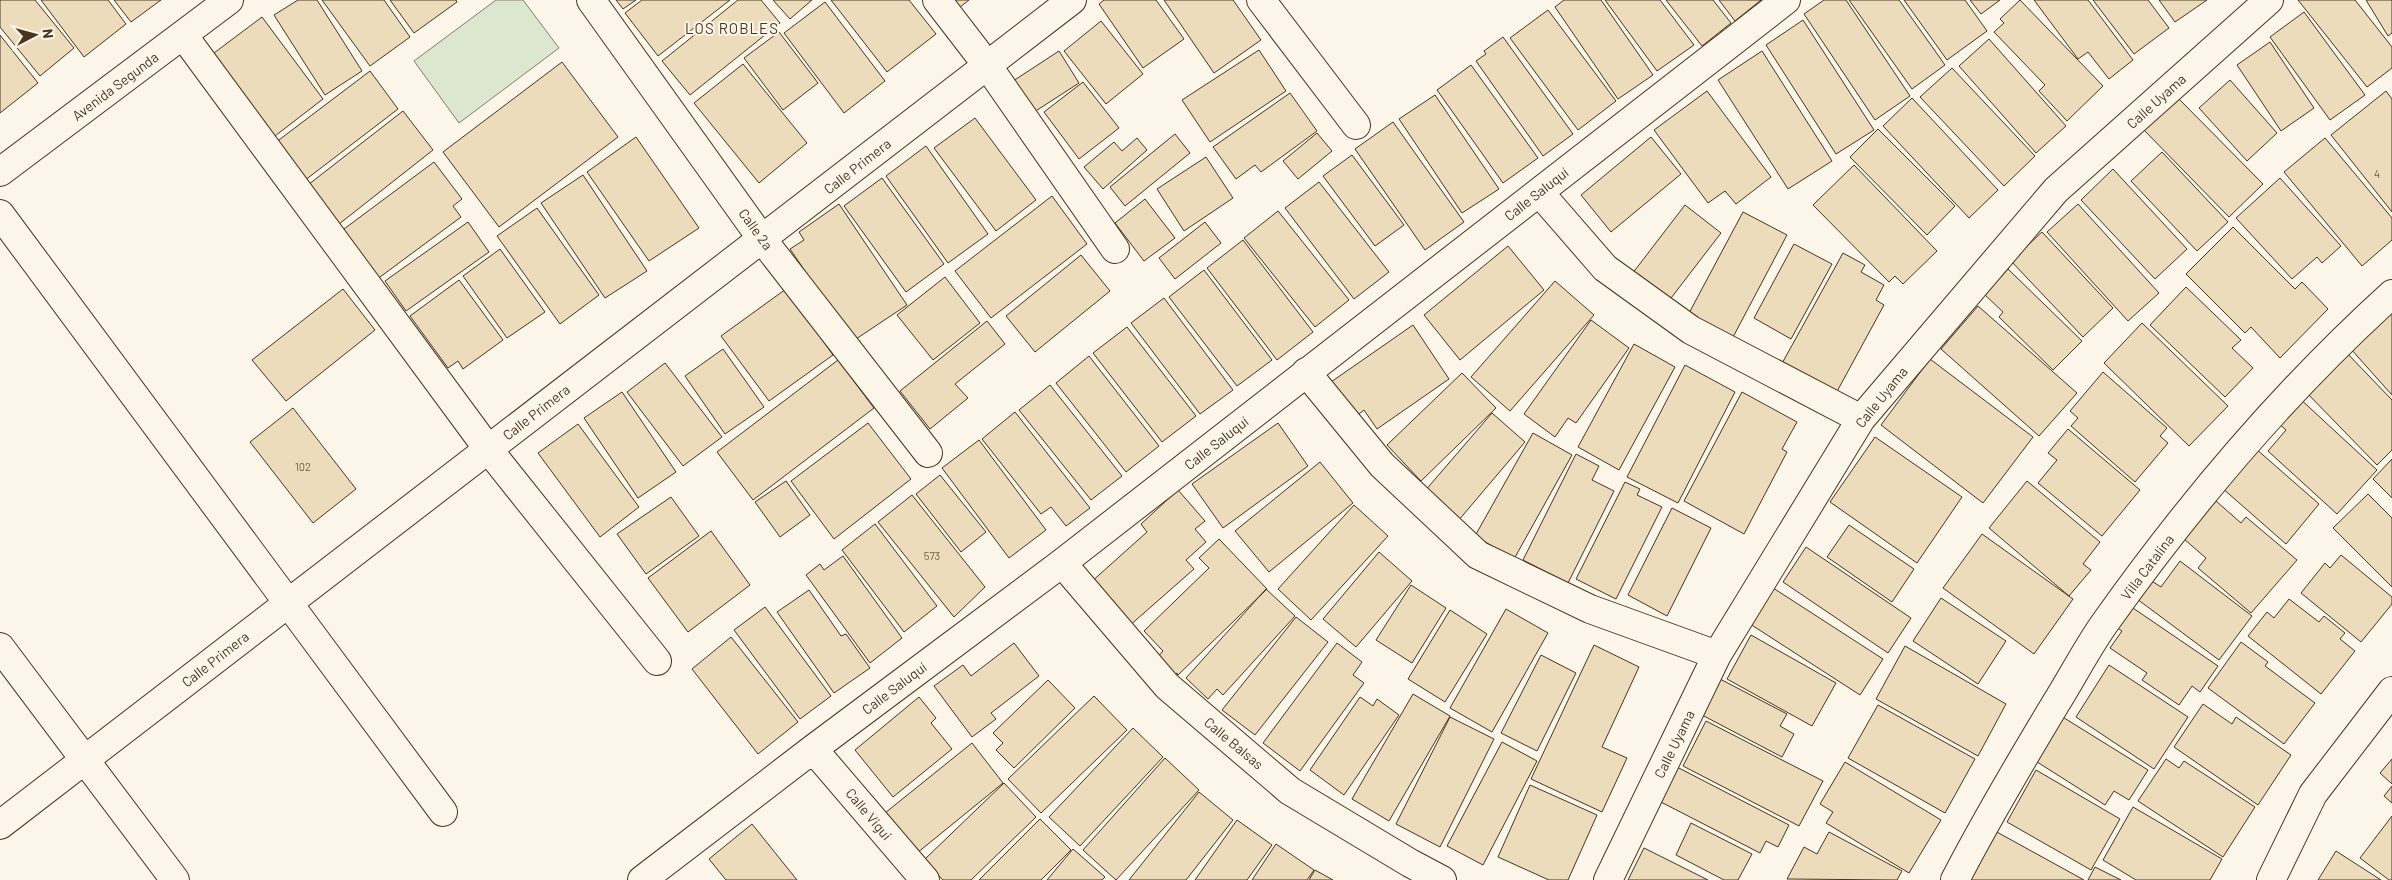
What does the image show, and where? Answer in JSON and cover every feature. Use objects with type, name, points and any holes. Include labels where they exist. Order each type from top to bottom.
[{"type":"street","name":"Avenida Segunda","points":[[0,172],[229,0]]},
{"type":"street","name":"Calle 2a","points":[[590,0],[762,239],[928,452]]},
{"type":"street","points":[[937,0],[987,65],[1115,249]]},
{"type":"street","name":"Calle Primera","points":[[0,825],[1072,0]]},
{"type":"street","points":[[1261,0],[1356,125]]},
{"type":"street","name":"Calle Saluquí","points":[[642,880],[813,748],[1062,563],[1786,0]]},
{"type":"street","name":"Calle Uyama","points":[[1608,880],[1717,655],[1861,419],[2056,190],[2269,0]]},
{"type":"street","points":[[183,35],[488,449],[657,661]]},
{"type":"street","points":[[1539,192],[1605,268],[1691,330],[1861,419]]},
{"type":"street","points":[[0,214],[443,812]]},
{"type":"street","name":"Villa Catalina","points":[[1955,880],[2031,744],[2106,621],[2189,512],[2264,421],[2342,339],[2392,294]]},
{"type":"street","points":[[1306,372],[1382,465],[1478,555],[1590,609],[1717,655]]},
{"type":"street","name":"Calle Balsas","points":[[1062,563],[1167,686],[1290,791],[1442,880]]},
{"type":"street","points":[[0,647],[175,880]]},
{"type":"street","points":[[2271,880],[2313,794],[2392,691]]},
{"type":"street","name":"Calle Vigui","points":[[813,748],[925,880]]},
{"type":"green space","points":[[496,0],[523,0],[559,48],[459,123],[414,61]]},
{"type":"building","points":[[0,0],[35,0],[74,48],[40,76],[0,27]]},
{"type":"building","points":[[41,0],[108,0],[126,24],[84,57]]},
{"type":"building","points":[[114,0],[161,0],[131,22]]},
{"type":"building","points":[[298,0],[317,0],[362,71],[325,95],[274,15]]},
{"type":"building","points":[[322,0],[384,0],[410,37],[370,66]]},
{"type":"building","points":[[390,0],[456,0],[457,2],[414,33]]},
{"type":"building","points":[[616,0],[636,0],[623,9]]},
{"type":"building","points":[[642,0],[730,0],[658,56],[625,13]]},
{"type":"building","points":[[738,0],[761,0],[780,23],[690,95],[662,61]]},
{"type":"building","points":[[773,0],[812,0],[790,19]]},
{"type":"building","points":[[831,0],[909,0],[936,34],[887,72]]},
{"type":"building","points":[[947,0],[969,0],[955,11]]},
{"type":"building","points":[[1104,0],[1156,0],[1184,39],[1143,68],[1099,4]]},
{"type":"building","points":[[1164,0],[1233,0],[1261,40],[1214,73]]},
{"type":"building","points":[[1564,0],[1601,0],[1653,75],[1618,99],[1555,7]]},
{"type":"building","points":[[1605,0],[1660,0],[1694,45],[1657,71]]},
{"type":"building","points":[[1666,0],[1713,0],[1731,23],[1702,46]]},
{"type":"building","points":[[1719,0],[1761,0],[1735,21]]},
{"type":"building","points":[[1824,0],[1846,0],[1910,96],[1875,120],[1804,14]]},
{"type":"building","points":[[1849,0],[1899,0],[1945,65],[1912,89]]},
{"type":"building","points":[[1904,0],[1965,0],[1987,31],[1947,60]]},
{"type":"building","points":[[1970,0],[2000,0],[1981,14]]},
{"type":"building","points":[[2020,0],[2103,86],[2067,121],[2039,91],[2045,85],[1994,32],[2004,23],[2000,19]]},
{"type":"building","points":[[2034,0],[2088,0],[2133,60],[2109,79],[2088,52],[2078,59]]},
{"type":"building","points":[[2093,0],[2148,0],[2169,28],[2134,54]]},
{"type":"building","points":[[2159,0],[2207,0],[2175,22]]},
{"type":"building","points":[[2298,0],[2355,0],[2392,47],[2392,68],[2367,87]]},
{"type":"building","points":[[2366,0],[2392,0],[2392,33],[2388,36]]},
{"type":"building","points":[[825,2],[885,81],[844,113],[784,33]]},
{"type":"building","points":[[1548,10],[1616,101],[1578,130],[1510,38]]},
{"type":"building","points":[[2304,12],[2365,95],[2330,120],[2270,37]]},
{"type":"building","points":[[262,17],[323,99],[271,139],[210,56]]},
{"type":"building","points":[[1803,20],[1874,130],[1836,154],[1766,45]]},
{"type":"building","points":[[1101,21],[1143,74],[1106,104],[1064,51]]},
{"type":"building","points":[[779,32],[818,83],[783,110],[744,58]]},
{"type":"building","points":[[0,35],[38,83],[0,113]]},
{"type":"building","points":[[1503,37],[1573,134],[1543,156],[1476,61],[1486,54],[1484,51]]},
{"type":"building","points":[[1989,39],[2066,126],[2036,153],[1959,66]]},
{"type":"building","points":[[2270,42],[2314,108],[2281,131],[2237,65]]},
{"type":"building","points":[[1259,50],[1286,91],[1210,142],[1182,100]]},
{"type":"building","points":[[1059,51],[1079,83],[1031,114],[1010,83]]},
{"type":"building","points":[[1762,51],[1832,161],[1788,189],[1718,80]]},
{"type":"building","points":[[562,62],[618,137],[499,227],[443,152]]},
{"type":"building","points":[[743,64],[807,143],[759,183],[694,103]]},
{"type":"building","points":[[1471,65],[1538,158],[1503,183],[1437,90]]},
{"type":"building","points":[[1952,68],[2035,156],[2004,186],[1920,97]]},
{"type":"building","points":[[370,71],[398,109],[300,184],[271,146]]},
{"type":"building","points":[[2230,80],[2277,133],[2247,161],[2199,108]]},
{"type":"building","points":[[1083,82],[1119,128],[1079,159],[1044,112]]},
{"type":"building","points":[[1707,91],[1771,177],[1736,204],[1725,191],[1708,203],[1654,130]]},
{"type":"building","points":[[2386,91],[2392,99],[2392,212],[2331,135]]},
{"type":"building","points":[[1290,93],[1317,131],[1261,172],[1255,165],[1236,179],[1213,147]]},
{"type":"building","points":[[1435,95],[1499,189],[1462,213],[1399,119]]},
{"type":"building","points":[[2175,95],[2263,184],[2229,217],[2142,128]]},
{"type":"building","points":[[1912,98],[1998,190],[1969,218],[1883,126]]},
{"type":"building","points":[[403,111],[433,150],[334,228],[304,188]]},
{"type":"building","points":[[975,118],[1036,200],[996,231],[934,148]]},
{"type":"building","points":[[1393,122],[1464,222],[1425,250],[1355,149]]},
{"type":"building","points":[[1878,129],[1955,206],[1927,235],[1850,157]]},
{"type":"building","points":[[1317,133],[1332,151],[1298,179],[1283,161]]},
{"type":"building","points":[[1175,134],[1190,153],[1125,206],[1110,187]]},
{"type":"building","points":[[636,137],[699,228],[649,261],[587,172]]},
{"type":"building","points":[[1651,137],[1681,174],[1611,232],[1581,195]]},
{"type":"building","points":[[1137,138],[1147,150],[1103,189],[1084,167],[1114,142],[1122,151]]},
{"type":"building","points":[[2325,138],[2392,218],[2392,240],[2362,266],[2284,172]]},
{"type":"building","points":[[926,146],[988,234],[948,263],[886,176]]},
{"type":"building","points":[[2162,152],[2228,222],[2197,251],[2131,181]]},
{"type":"building","points":[[1352,155],[1404,225],[1375,246],[1323,176]]},
{"type":"building","points":[[1206,157],[1233,198],[1184,231],[1157,189]]},
{"type":"building","points":[[434,162],[462,199],[453,206],[461,217],[376,280],[340,232]]},
{"type":"building","points":[[1854,165],[1937,251],[1903,284],[1895,276],[1889,282],[1813,205]]},
{"type":"building","points":[[2113,169],[2187,249],[2155,279],[2081,200]]},
{"type":"building","points":[[583,175],[647,271],[605,298],[541,203]]},
{"type":"building","points":[[882,178],[944,264],[906,292],[844,206]]},
{"type":"building","points":[[2280,178],[2341,246],[2322,263],[2317,257],[2292,279],[2236,218]]},
{"type":"building","points":[[1319,182],[1389,272],[1354,299],[1285,208]]},
{"type":"building","points":[[1052,196],[1087,244],[991,318],[955,271]]},
{"type":"building","points":[[1145,199],[1175,238],[1144,261],[1115,223]]},
{"type":"building","points":[[839,204],[907,305],[853,341],[790,249],[804,240],[799,232]]},
{"type":"building","points":[[2078,204],[2159,293],[2128,321],[2047,232]]},
{"type":"building","points":[[1685,205],[1721,233],[1668,302],[1632,274]]},
{"type":"building","points":[[537,208],[599,295],[560,324],[497,236]]},
{"type":"building","points":[[1278,211],[1349,300],[1315,327],[1244,238]]},
{"type":"building","points":[[1743,212],[1787,235],[1732,339],[1688,315]]},
{"type":"building","points":[[468,222],[489,252],[406,311],[385,281]]},
{"type":"building","points":[[1205,222],[1221,243],[1175,279],[1159,258]]},
{"type":"building","points":[[2233,227],[2295,289],[2302,282],[2328,309],[2280,358],[2251,327],[2245,333],[2186,274]]},
{"type":"building","points":[[2042,232],[2113,308],[2083,337],[2011,261]]},
{"type":"building","points":[[1243,240],[1313,332],[1277,360],[1207,268]]},
{"type":"building","points":[[1794,244],[1832,264],[1791,339],[1754,318]]},
{"type":"building","points":[[1508,246],[1544,290],[1460,360],[1424,315]]},
{"type":"building","points":[[500,249],[545,312],[507,338],[463,276]]},
{"type":"building","points":[[1843,253],[1865,265],[1861,272],[1884,285],[1876,300],[1884,305],[1834,397],[1780,367]]},
{"type":"building","points":[[1081,255],[1110,291],[1035,352],[1006,316]]},
{"type":"building","points":[[2008,269],[2082,341],[2053,370],[1999,317],[2003,312],[1984,294]]},
{"type":"building","points":[[1204,270],[1272,360],[1237,386],[1169,297]]},
{"type":"building","points":[[945,277],[980,323],[933,360],[897,315]]},
{"type":"building","points":[[459,280],[503,340],[463,369],[458,361],[448,368],[410,316]]},
{"type":"building","points":[[1555,281],[1594,315],[1510,411],[1471,377]]},
{"type":"building","points":[[2186,287],[2241,340],[2232,348],[2253,368],[2225,397],[2150,325]]},
{"type":"building","points":[[343,289],[375,330],[286,401],[252,360]]},
{"type":"building","points":[[786,289],[833,355],[769,401],[721,336]]},
{"type":"building","points":[[1164,298],[1233,390],[1200,414],[1131,323]]},
{"type":"building","points":[[1978,306],[2077,393],[2039,436],[1941,349]]},
{"type":"building","points":[[2392,310],[2392,395],[2350,348]]},
{"type":"building","points":[[1591,320],[1629,348],[1576,423],[1568,418],[1555,437],[1524,414]]},
{"type":"building","points":[[987,321],[1005,344],[955,384],[968,398],[930,429],[900,391]]},
{"type":"building","points":[[2142,323],[2228,406],[2189,446],[2104,363]]},
{"type":"building","points":[[1413,325],[1449,379],[1377,429],[1364,410],[1355,417],[1331,382]]},
{"type":"building","points":[[1127,327],[1196,416],[1162,442],[1093,353]]},
{"type":"building","points":[[1634,344],[1675,367],[1619,470],[1578,447]]},
{"type":"building","points":[[723,349],[764,407],[725,434],[685,376]]},
{"type":"building","points":[[2344,350],[2392,400],[2392,450],[2377,465],[2304,390]]},
{"type":"building","points":[[1089,356],[1159,446],[1126,472],[1056,383]]},
{"type":"building","points":[[1930,359],[2033,437],[1983,503],[1881,425]]},
{"type":"building","points":[[838,360],[874,408],[753,500],[717,452]]},
{"type":"building","points":[[665,363],[722,437],[683,466],[627,392]]},
{"type":"building","points":[[1685,365],[1735,392],[1678,503],[1627,477]]},
{"type":"building","points":[[2103,372],[2167,428],[2160,436],[2168,443],[2135,482],[2071,426],[2078,418],[2070,411]]},
{"type":"building","points":[[1462,373],[1496,408],[1421,481],[1387,445]]},
{"type":"building","points":[[1050,385],[1122,476],[1091,500],[1019,410]]},
{"type":"building","points":[[622,392],[676,472],[638,498],[584,418]]},
{"type":"building","points":[[1742,392],[1797,422],[1782,449],[1787,452],[1744,534],[1684,501]]},
{"type":"building","points":[[2297,396],[2377,470],[2337,514],[2268,451],[2286,430],[2275,420]]},
{"type":"building","points":[[293,408],[356,489],[313,523],[250,442]]},
{"type":"building","points":[[1015,412],[1090,508],[1066,526],[1051,507],[1041,514],[982,439]]},
{"type":"building","points":[[1492,413],[1525,442],[1458,521],[1424,492]]},
{"type":"building","points":[[868,423],[911,479],[834,539],[791,481]]},
{"type":"building","points":[[1278,423],[1308,466],[1223,528],[1192,484]]},
{"type":"building","points":[[578,424],[639,507],[600,537],[538,453]]},
{"type":"building","points":[[2068,429],[2140,490],[2102,536],[2038,483],[2057,460],[2048,453]]},
{"type":"building","points":[[1533,433],[1572,455],[1514,559],[1475,536]]},
{"type":"building","points":[[1875,437],[1962,497],[1917,563],[1830,502]]},
{"type":"building","points":[[979,440],[1046,530],[1009,558],[942,468]]},
{"type":"building","points":[[2255,448],[2319,504],[2286,544],[2221,487]]},
{"type":"building","points":[[1576,454],[1599,466],[1592,480],[1614,491],[1568,583],[1523,560]]},
{"type":"building","points":[[2392,459],[2392,498],[2373,479]]},
{"type":"building","points":[[1320,462],[1353,503],[1269,572],[1235,531]]},
{"type":"building","points":[[940,475],[986,532],[961,552],[916,494]]},
{"type":"building","points":[[786,481],[810,515],[780,537],[755,502]]},
{"type":"building","points":[[2027,481],[2100,542],[2083,564],[2091,570],[2069,596],[1989,528]]},
{"type":"building","points":[[1625,482],[1640,489],[1637,495],[1662,507],[1616,599],[1576,579]]},
{"type":"building","points":[[1178,490],[1205,521],[1195,529],[1206,542],[1186,560],[1194,569],[1128,627],[1090,583],[1147,532],[1141,524]]},
{"type":"building","points":[[2368,494],[2392,518],[2392,587],[2333,528]]},
{"type":"building","points":[[912,495],[985,587],[954,617],[878,522]]},
{"type":"building","points":[[671,497],[699,536],[646,574],[617,534]]},
{"type":"building","points":[[2216,501],[2241,523],[2246,517],[2297,560],[2251,613],[2198,568],[2206,558],[2184,539]]},
{"type":"building","points":[[1354,505],[1388,536],[1311,620],[1278,589]]},
{"type":"building","points":[[1672,508],[1711,528],[1667,616],[1628,595]]},
{"type":"building","points":[[875,524],[937,606],[904,632],[842,550]]},
{"type":"building","points":[[1849,525],[1914,569],[1892,602],[1827,557]]},
{"type":"building","points":[[711,531],[750,585],[688,632],[648,578]]},
{"type":"building","points":[[1982,534],[2073,599],[2034,654],[1943,588]]},
{"type":"building","points":[[1219,539],[1267,589],[1178,675],[1177,673],[1172,677],[1155,660],[1163,651],[1144,631],[1209,568],[1199,558]]},
{"type":"building","points":[[1806,547],[1911,618],[1888,653],[1783,582]]},
{"type":"building","points":[[1379,552],[1412,581],[1356,647],[1323,619]]},
{"type":"building","points":[[2341,555],[2392,597],[2392,604],[2361,642],[2301,593],[2325,563],[2330,568]]},
{"type":"building","points":[[843,556],[902,638],[870,663],[806,575],[820,564],[824,570]]},
{"type":"building","points":[[2180,561],[2252,616],[2219,660],[2137,599],[2150,580],[2161,587]]},
{"type":"building","points":[[1411,585],[1446,608],[1412,663],[1376,640]]},
{"type":"building","points":[[1770,586],[1883,659],[1860,695],[1747,622]]},
{"type":"building","points":[[1266,589],[1295,616],[1223,695],[1217,689],[1208,699],[1186,678]]},
{"type":"building","points":[[809,590],[841,636],[846,634],[870,668],[834,693],[777,612]]},
{"type":"building","points":[[1941,598],[2006,641],[1978,684],[1913,641]]},
{"type":"building","points":[[2289,599],[2319,622],[2324,616],[2345,633],[2340,639],[2355,651],[2321,694],[2248,636],[2267,612],[2274,618]]},
{"type":"building","points":[[2130,606],[2218,666],[2200,692],[2192,686],[2179,705],[2142,680],[2147,673],[2110,648],[2122,631],[2116,627]]},
{"type":"building","points":[[765,607],[831,696],[800,719],[734,630]]},
{"type":"building","points":[[1506,609],[1548,633],[1492,732],[1450,708]]},
{"type":"building","points":[[1450,610],[1487,634],[1445,702],[1408,679]]},
{"type":"building","points":[[1296,617],[1328,642],[1255,735],[1222,710]]},
{"type":"building","points":[[1751,635],[1836,683],[1812,726],[1727,679]]},
{"type":"building","points":[[731,637],[798,722],[758,754],[692,669]]},
{"type":"building","points":[[2241,642],[2268,662],[2265,666],[2315,703],[2284,744],[2208,688]]},
{"type":"building","points":[[1014,643],[1039,676],[991,713],[996,719],[972,737],[934,686],[963,665],[971,676]]},
{"type":"building","points":[[1337,643],[1362,662],[1353,675],[1364,683],[1300,771],[1263,743]]},
{"type":"building","points":[[1594,645],[1639,667],[1602,747],[1627,758],[1602,812],[1531,779]]},
{"type":"building","points":[[1905,646],[2006,704],[1978,756],[1876,699]]},
{"type":"building","points":[[1541,655],[1576,673],[1537,751],[1501,733]]},
{"type":"building","points":[[2109,665],[2188,717],[2154,769],[2076,717]]},
{"type":"building","points":[[1720,679],[1787,714],[1780,726],[1794,734],[1782,757],[1702,715]]},
{"type":"building","points":[[1048,680],[1075,708],[1014,768],[996,750],[1003,743],[993,733]]},
{"type":"building","points":[[1413,694],[1450,716],[1389,821],[1352,799]]},
{"type":"building","points":[[1094,696],[1127,730],[1041,813],[1008,779]]},
{"type":"building","points":[[919,697],[936,718],[931,723],[952,749],[893,797],[855,750]]},
{"type":"building","points":[[1360,697],[1373,706],[1377,699],[1399,715],[1344,795],[1310,770]]},
{"type":"building","points":[[2203,704],[2232,724],[2236,717],[2291,755],[2258,805],[2174,747]]},
{"type":"building","points":[[1878,705],[1975,759],[1945,813],[1848,758]]},
{"type":"building","points":[[2061,716],[2148,770],[2129,800],[2114,791],[2105,805],[2034,760]]},
{"type":"building","points":[[1450,717],[1494,739],[1440,847],[1396,824]]},
{"type":"building","points":[[1706,721],[1823,781],[1799,826],[1683,766]]},
{"type":"building","points":[[1133,728],[1163,757],[1080,846],[1049,817]]},
{"type":"building","points":[[1502,742],[1537,761],[1483,865],[1447,846]]},
{"type":"building","points":[[972,743],[1003,783],[917,853],[885,813]]},
{"type":"building","points":[[1165,758],[1199,790],[1116,880],[1083,850]]},
{"type":"building","points":[[2166,759],[2179,768],[2184,761],[2255,807],[2223,857],[2138,801]]},
{"type":"building","points":[[2392,759],[2392,784],[2380,773]]},
{"type":"building","points":[[1845,762],[1941,820],[1909,873],[1826,823],[1833,812],[1820,804]]},
{"type":"building","points":[[1675,766],[1789,825],[1778,847],[1766,841],[1760,853],[1657,800]]},
{"type":"building","points":[[2036,770],[2120,819],[2091,870],[2007,822]]},
{"type":"building","points":[[1004,783],[1036,817],[971,880],[943,880],[924,860]]},
{"type":"building","points":[[1530,785],[1597,815],[1568,880],[1549,880],[1498,857]]},
{"type":"building","points":[[2392,786],[2392,803],[2384,796]]},
{"type":"building","points":[[1199,792],[1233,820],[1186,880],[1129,880]]},
{"type":"building","points":[[2133,807],[2222,859],[2210,880],[2136,880],[2103,860]]},
{"type":"building","points":[[2392,816],[2392,880],[2389,880],[2360,858]]},
{"type":"building","points":[[1040,819],[1071,850],[1041,880],[979,880]]},
{"type":"building","points":[[1237,820],[1272,845],[1247,880],[1195,880]]},
{"type":"building","points":[[1691,823],[1752,854],[1738,880],[1724,880],[1676,855]]},
{"type":"building","points":[[752,824],[797,880],[726,880],[709,859]]},
{"type":"building","points":[[1995,831],[2084,880],[1968,880]]},
{"type":"building","points":[[1829,832],[1902,871],[1897,880],[1787,879],[1804,847],[1817,854]]},
{"type":"building","points":[[1276,844],[1314,870],[1307,880],[1252,880]]},
{"type":"building","points":[[1644,848],[1708,880],[1628,880]]},
{"type":"building","points":[[1073,849],[1105,877],[1102,880],[1047,880]]},
{"type":"building","points":[[2336,851],[2381,880],[2318,880]]},
{"type":"building","points":[[2095,867],[2121,880],[2088,880]]},
{"type":"building","points":[[1315,870],[1333,880],[1309,880]]},
{"type":"district","name":"LOS ROBLES","points":[[732,28]]}]
